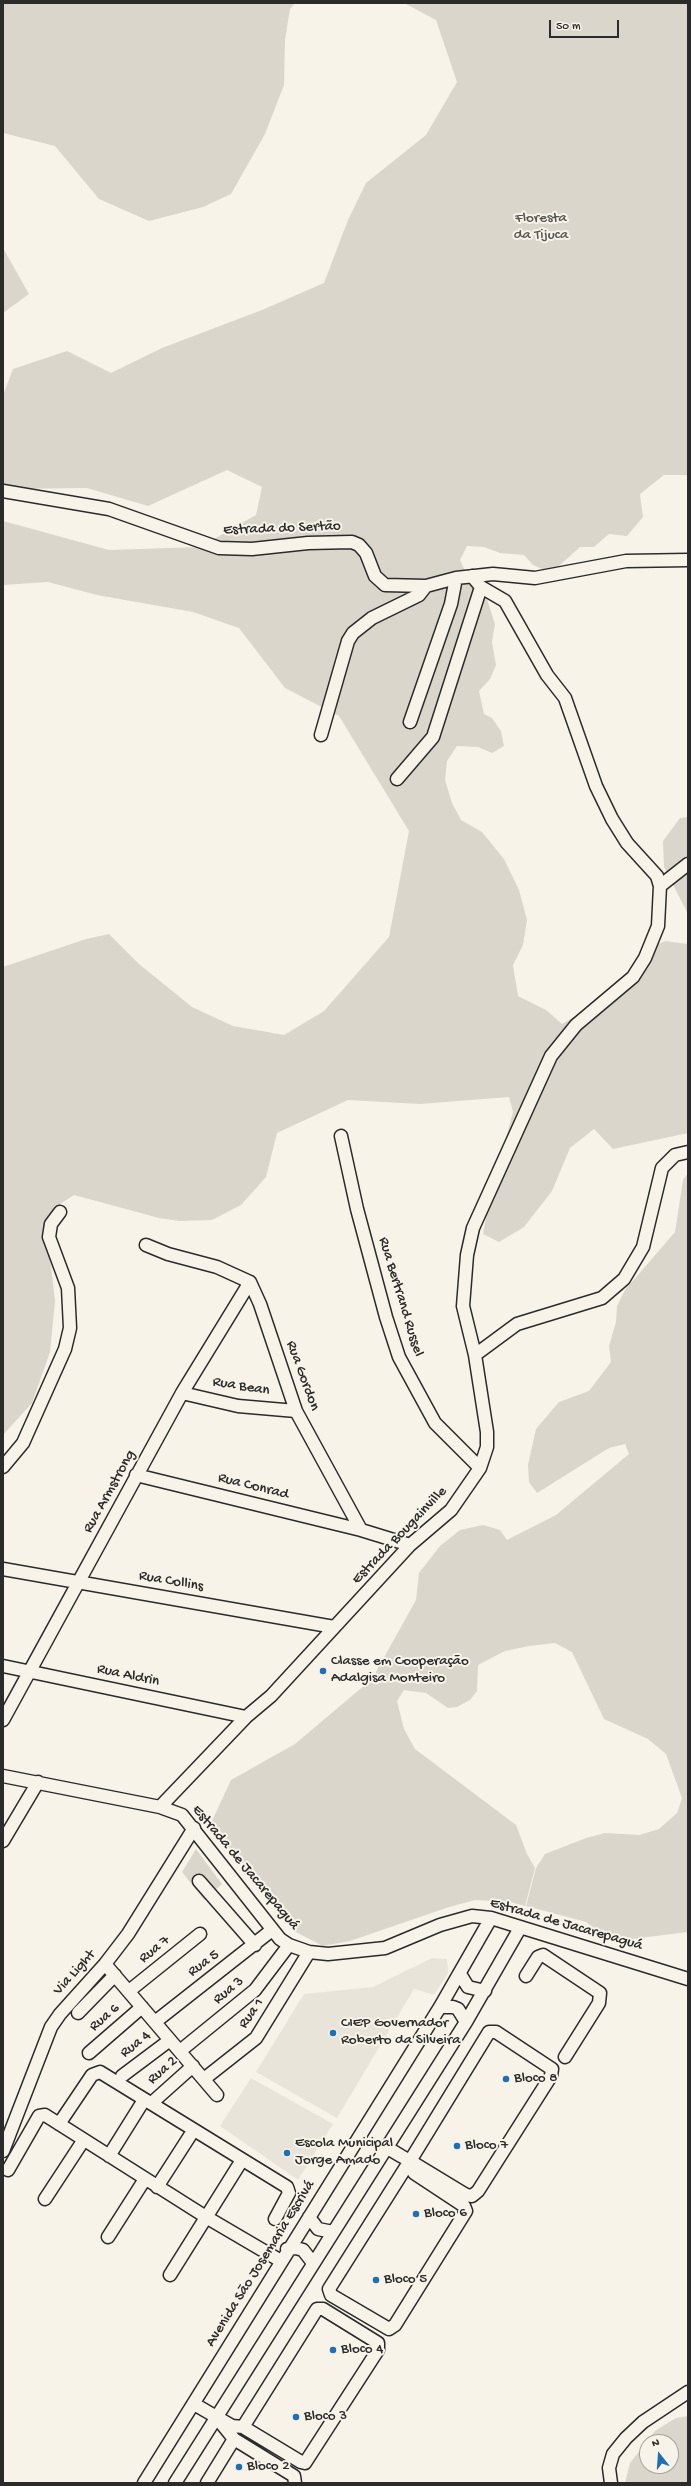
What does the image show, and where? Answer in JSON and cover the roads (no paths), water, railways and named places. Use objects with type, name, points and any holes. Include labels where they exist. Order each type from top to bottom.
[{"type":"street","name":"Estrada do Sertão","points":[[3,491],[109,509],[219,548],[246,549],[308,543],[352,542],[359,545],[366,553],[375,576],[385,585],[426,586],[456,578],[493,574],[536,578],[626,561],[688,560]]},
{"type":"street","points":[[472,576],[480,587],[505,600],[547,676],[566,698],[596,786],[612,819],[627,843],[657,876],[660,886],[688,864]]},
{"type":"street","points":[[410,722],[451,604],[456,578]]},
{"type":"street","points":[[321,735],[348,641],[353,633],[372,618],[419,595],[426,586]]},
{"type":"street","points":[[397,779],[433,737],[480,587]]},
{"type":"street","name":"Estrada Bougainville","points":[[160,1807],[246,1717],[271,1696],[410,1545],[451,1510],[480,1468],[487,1447],[487,1432],[475,1355],[463,1306],[463,1293],[473,1228],[486,1194],[513,1141],[551,1056],[576,1025],[633,977],[645,958],[658,926],[660,886]]},
{"type":"street","name":"Rua Bertrand Russel","points":[[341,1136],[362,1231],[399,1357],[435,1423],[480,1468]]},
{"type":"street","points":[[475,1355],[517,1324],[602,1298],[624,1279],[643,1247],[662,1168],[675,1155],[688,1152]]},
{"type":"street","points":[[3,1467],[23,1443],[65,1349],[70,1328],[68,1288],[55,1256],[50,1231],[54,1218],[60,1212]]},
{"type":"street","points":[[146,1245],[168,1254],[217,1267],[250,1282]]},
{"type":"street","name":"Rua Armstrong","points":[[3,1720],[31,1672],[182,1393],[250,1282]]},
{"type":"street","name":"Rua Gordon","points":[[250,1282],[260,1304],[296,1411],[361,1530]]},
{"type":"street","name":"Rua Bean","points":[[182,1393],[238,1406],[296,1411]]},
{"type":"street","name":"Rua Conrad","points":[[136,1476],[361,1530]]},
{"type":"street","points":[[361,1530],[410,1545]]},
{"type":"street","name":"Rua Collins","points":[[3,1569],[334,1627]]},
{"type":"street","name":"Rua Aldrin","points":[[3,1666],[246,1717]]},
{"type":"street","name":"Estrada de Jacarepaguá","points":[[3,1776],[160,1807],[182,1815],[194,1828],[272,1930],[289,1945],[309,1952],[328,1954],[385,1948],[458,1918],[472,1916],[491,1918],[688,1979]]},
{"type":"street","points":[[3,1841],[38,1782]]},
{"type":"street","name":"Via Light","points":[[3,2151],[51,2027],[60,2014],[105,1964],[128,1934],[194,1828]]},
{"type":"street","points":[[199,1881],[255,1945]]},
{"type":"street","name":"Avenida São Josemaria Escrivá","points":[[144,2483],[288,2249],[440,2007],[491,1918]]},
{"type":"street","points":[[175,2483],[313,2262],[466,2022],[520,1928]]},
{"type":"street","name":"Rua 5","points":[[155,2022],[255,1945],[272,1930]]},
{"type":"street","name":"Rua 7","points":[[129,1991],[200,1934]]},
{"type":"street","points":[[547,1956],[552,1937]]},
{"type":"street","name":"Rua 3","points":[[180,2052],[255,1990],[289,1945]]},
{"type":"street","name":"Rua 1","points":[[204,2079],[256,2038],[309,1952]]},
{"type":"street","points":[[526,1976],[538,1957],[547,1956],[599,1991],[601,1996],[600,2003],[565,2057]]},
{"type":"street","points":[[105,1964],[217,2095]]},
{"type":"street","points":[[460,1974],[468,1987],[485,1991]]},
{"type":"street","points":[[78,2013],[115,1975]]},
{"type":"street","points":[[440,2007],[453,2006],[458,2009],[466,2022]]},
{"type":"street","name":"Rua 6","points":[[89,2053],[142,2007]]},
{"type":"street","points":[[384,2150],[408,2164],[466,2194],[476,2195],[551,2076],[552,2069],[496,2032],[489,2032],[408,2164],[329,2289],[331,2295],[389,2329],[395,2325],[466,2211],[464,2206],[408,2164]]},
{"type":"street","name":"Rua 4","points":[[122,2076],[170,2040]]},
{"type":"street","name":"Rua 2","points":[[108,2156],[149,2100],[193,2066]]},
{"type":"street","points":[[59,2124],[92,2075],[97,2072],[149,2100],[194,2131],[288,2189],[289,2193],[275,2219]]},
{"type":"street","points":[[8,2170],[40,2115],[45,2115],[83,2141],[206,2218],[281,2261]]},
{"type":"street","points":[[157,2187],[194,2131]]},
{"type":"street","points":[[45,2199],[83,2141]]},
{"type":"street","points":[[170,2275],[242,2160]]},
{"type":"street","points":[[108,2237],[145,2179]]},
{"type":"street","points":[[309,2217],[318,2229],[332,2232]]},
{"type":"street","points":[[288,2249],[296,2248],[303,2250],[313,2262]]},
{"type":"street","points":[[194,2404],[232,2426],[243,2427],[300,2462],[308,2462],[378,2350],[378,2343],[323,2309],[317,2309],[243,2427]]},
{"type":"street","points":[[611,2483],[609,2468],[614,2454],[626,2438],[643,2422],[688,2392]]},
{"type":"street","points":[[216,2417],[234,2440],[294,2476],[295,2483]]},
{"type":"street","points":[[207,2483],[234,2440]]},
{"type":"place","name":"Classe em Cooperação Adalgisa Monteiro","points":[[323,1671]]},
{"type":"place","name":"CIEP Governador Roberto da Silveira","points":[[333,2033]]},
{"type":"place","name":"Bloco 8","points":[[506,2079]]},
{"type":"place","name":"Bloco 7","points":[[457,2146]]},
{"type":"place","name":"Escola Municipal Jorge Amado","points":[[287,2153]]},
{"type":"place","name":"Bloco 6","points":[[416,2214]]},
{"type":"place","name":"Bloco 5","points":[[376,2280]]},
{"type":"place","name":"Bloco 4","points":[[333,2350]]},
{"type":"place","name":"Bloco 3","points":[[296,2417]]},
{"type":"place","name":"Bloco 2","points":[[239,2467]]},
{"type":"park label","name":"Floresta da Tijuca","points":[[541,228]]}]
